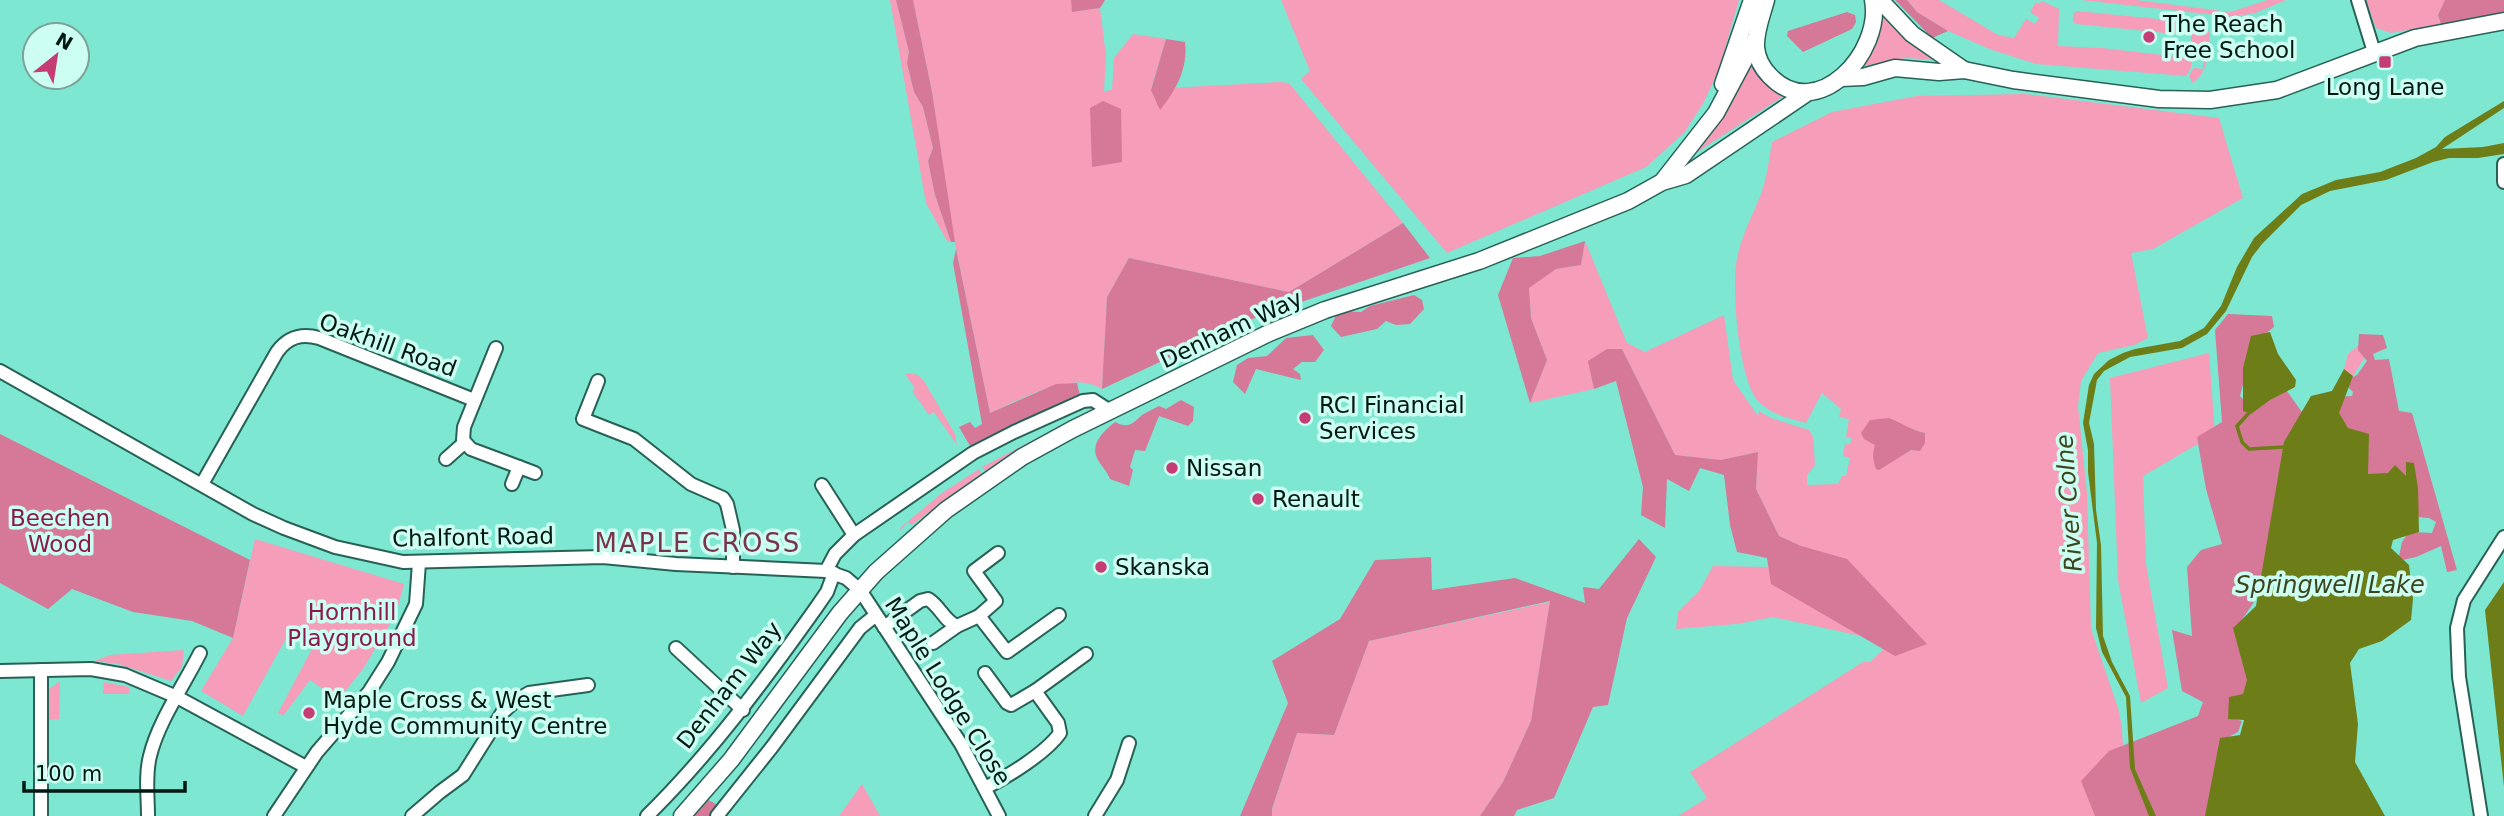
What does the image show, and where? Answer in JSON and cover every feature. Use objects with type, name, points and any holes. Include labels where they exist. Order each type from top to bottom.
[{"type":"main road","points":[[1684,153],[1718,96],[1732,63],[1752,0]]},
{"type":"main road","name":"Denham Way","points":[[1662,182],[1716,113],[1756,38],[1766,0]]},
{"type":"main road","points":[[1841,78],[1868,42],[1874,26],[1873,0]]},
{"type":"main road","points":[[1880,0],[1912,34],[1964,71]]},
{"type":"main road","points":[[1841,78],[1895,68],[1964,71],[2159,99],[2210,100],[2277,90],[2374,52],[2429,34],[2504,21]]},
{"type":"main road","points":[[1756,38],[1758,58],[1771,77],[1786,88],[1807,93]]},
{"type":"main road","name":"Denham Way","points":[[682,816],[731,760],[860,590],[947,510],[988,480],[1054,439],[1269,333],[1325,310],[1479,261],[1628,201],[1662,182],[1686,175],[1807,93],[1841,78]]},
{"type":"street","points":[[2358,0],[2374,52]]},
{"type":"street","points":[[2504,164],[2504,182]]},
{"type":"street","name":"Oakhill Road","points":[[202,484],[277,352],[292,338],[304,335],[319,338],[474,400]]},
{"type":"street","name":"Oakhill Road","points":[[464,443],[464,427],[496,348]]},
{"type":"street","name":"Chalfont Road","points":[[0,371],[268,521],[335,547],[390,560],[419,562],[590,556],[830,572]]},
{"type":"street","points":[[598,381],[583,419],[634,439],[691,484],[723,498],[733,530],[733,567]]},
{"type":"street","name":"Denham Way","points":[[646,816],[690,772],[743,710],[817,608],[835,554],[854,535],[973,453],[1014,432],[1083,401],[1093,400],[1110,411]]},
{"type":"street","points":[[446,459],[464,443],[471,449],[535,473]]},
{"type":"street","points":[[512,484],[519,467]]},
{"type":"street","points":[[822,485],[854,535]]},
{"type":"street","points":[[2481,816],[2459,677],[2457,628],[2464,600],[2504,537]]},
{"type":"street","points":[[933,643],[957,626],[979,616],[996,601],[974,571],[999,553]]},
{"type":"street","points":[[274,816],[306,767],[369,692],[388,662],[416,604],[419,562]]},
{"type":"street","points":[[830,572],[846,578],[860,590]]},
{"type":"street","name":"Maple Lodge Close","points":[[860,590],[961,744],[999,816]]},
{"type":"street","points":[[884,626],[920,601],[928,599],[948,622],[957,626]]},
{"type":"street","points":[[717,816],[764,758],[860,628],[876,615]]},
{"type":"street","points":[[979,616],[1006,652],[1059,615]]},
{"type":"street","points":[[676,648],[743,710]]},
{"type":"street","points":[[148,816],[149,760],[158,734],[200,653]]},
{"type":"street","points":[[985,673],[1007,703],[1016,704],[1086,654]]},
{"type":"street","points":[[0,671],[91,669],[139,679],[306,767]]},
{"type":"street","points":[[41,670],[41,816]]},
{"type":"street","points":[[412,816],[463,775],[502,713],[514,702],[529,693],[588,685]]},
{"type":"street","points":[[985,788],[1027,761],[1060,733],[1058,723],[1035,691]]},
{"type":"street","points":[[1095,816],[1113,788],[1129,743]]},
{"type":"green space","points":[[890,0],[896,0],[909,52],[907,63],[914,92],[923,107],[933,148],[928,161],[935,195],[951,242],[947,241],[926,203]]},
{"type":"green space","points":[[896,0],[913,0],[932,92],[955,242],[951,242],[935,195],[928,161],[933,148],[923,107],[914,92],[907,63],[909,52]]},
{"type":"green space","points":[[913,0],[1071,0],[1072,12],[1100,8],[1106,56],[1104,91],[1112,90],[1114,58],[1133,34],[1166,39],[1151,89],[1289,83],[1403,223],[1289,292],[1129,258],[1107,297],[1102,389],[1075,382],[1060,384],[1030,394],[990,413],[950,219],[932,92]]},
{"type":"green space","points":[[1071,0],[1105,0],[1100,8],[1072,12]]},
{"type":"green space","points":[[1281,0],[1739,0],[1719,69],[1704,102],[1684,133],[1646,167],[1447,253],[1301,79],[1310,71]]},
{"type":"green space","points":[[1895,0],[1907,0],[1917,12],[1948,31],[1932,38]]},
{"type":"green space","points":[[1907,0],[1939,0],[1998,35],[2014,38],[2026,19],[2035,24],[2039,18],[2030,12],[2036,2],[2038,4],[2042,1],[2059,9],[2058,46],[2188,58],[2192,33],[2205,35],[2208,30],[2210,34],[2207,62],[2202,74],[2192,83],[2189,75],[2194,68],[2203,69],[2205,52],[2193,50],[2191,68],[2186,76],[2036,64],[1992,50],[1948,31],[1917,12]]},
{"type":"green space","points":[[2081,0],[2136,0],[2230,12],[2268,0],[2286,0],[2255,13],[2233,17]]},
{"type":"green space","points":[[2366,0],[2445,0],[2438,15],[2441,24],[2391,33],[2376,28]]},
{"type":"green space","points":[[2445,0],[2504,0],[2504,14],[2441,24],[2438,15]]},
{"type":"green space","points":[[2077,11],[2178,21],[2179,31],[2175,34],[2076,24],[2073,22],[2073,14]]},
{"type":"green space","points":[[1847,12],[1855,15],[1856,22],[1852,29],[1803,52],[1787,36],[1788,31]]},
{"type":"green space","points":[[1884,14],[1909,41],[1937,60],[1906,58],[1863,66],[1877,43]]},
{"type":"green space","points":[[1166,39],[1185,42],[1185,61],[1180,79],[1160,110],[1151,90]]},
{"type":"green space","points":[[1750,63],[1766,85],[1784,96],[1677,165]]},
{"type":"green space","points":[[2025,94],[2219,118],[2243,198],[2153,249],[2131,253],[2148,338],[2134,345],[2098,353],[2081,381],[2078,406],[2087,494],[2091,629],[2122,727],[2120,816],[1678,816],[1707,798],[1690,772],[1863,662],[1870,662],[1884,649],[1801,546],[1779,536],[1756,489],[1758,452],[1721,460],[1675,455],[1622,349],[1589,361],[1594,389],[1530,403],[1547,360],[1531,318],[1529,287],[1556,269],[1581,265],[1585,241],[1627,343],[1645,352],[1724,315],[1733,380],[1758,416],[1759,411],[1771,418],[1809,430],[1813,437],[1815,465],[1807,475],[1807,485],[1838,484],[1842,476],[1846,476],[1850,458],[1843,456],[1845,444],[1850,444],[1852,438],[1846,437],[1849,419],[1839,417],[1841,409],[1822,393],[1806,423],[1769,410],[1758,401],[1751,390],[1738,336],[1735,278],[1738,256],[1763,188],[1772,142],[1832,112],[1917,96]],"holes":[[[1907,428],[1925,433],[1912,450],[1892,460]]]},
{"type":"green space","points":[[1103,101],[1121,109],[1122,162],[1092,167],[1090,108]]},
{"type":"green space","points":[[1403,223],[1430,258],[1252,319],[1102,389],[1107,297],[1129,258],[1289,292]]},
{"type":"green space","points":[[1585,241],[1581,265],[1556,269],[1529,288],[1531,318],[1547,360],[1530,403],[1498,295],[1513,258],[1540,256]]},
{"type":"green space","points":[[956,249],[990,413],[1056,384],[1077,383],[1080,395],[974,447],[970,446],[959,427],[970,422],[975,428],[982,424],[953,263]]},
{"type":"green space","points":[[1414,295],[1422,300],[1424,309],[1410,324],[1396,325],[1386,321],[1377,329],[1341,337],[1331,326],[1338,311],[1361,312],[1370,306]]},
{"type":"green space","points":[[2228,314],[2272,316],[2274,327],[2254,343],[2240,396],[2252,408],[2284,387],[2304,415],[2264,575],[2254,602],[2235,630],[2250,680],[2231,718],[2242,721],[2238,732],[2221,741],[2207,816],[2095,816],[2081,781],[2109,751],[2198,716],[2203,702],[2182,691],[2172,630],[2192,636],[2187,567],[2201,550],[2222,544],[2206,489],[2197,437],[2222,422],[2215,330]]},
{"type":"green space","points":[[2359,334],[2383,335],[2387,348],[2373,354],[2375,360],[2389,359],[2399,411],[2412,413],[2457,570],[2447,572],[2441,546],[2416,557],[2398,561],[2402,542],[2409,532],[2432,533],[2436,522],[2429,518],[2416,517],[2366,477],[2336,417],[2338,397],[2352,396],[2353,392],[2347,380],[2357,375],[2367,361],[2358,350]]},
{"type":"green space","points":[[1313,335],[1324,350],[1315,362],[1302,362],[1293,369],[1300,374],[1301,380],[1256,369],[1245,394],[1233,382],[1237,365],[1248,358],[1267,356],[1286,338]]},
{"type":"green space","points":[[2359,345],[2367,354],[2353,376],[2344,369],[2348,354]]},
{"type":"green space","points":[[1607,349],[1622,349],[1675,455],[1721,460],[1758,452],[1756,489],[1779,536],[1801,546],[1847,559],[1927,644],[1895,656],[1771,584],[1767,558],[1737,552],[1730,525],[1724,475],[1700,468],[1689,491],[1667,479],[1665,528],[1641,515],[1643,487],[1616,381],[1594,389],[1588,361]]},
{"type":"green space","points":[[2209,353],[2215,434],[2143,476],[2146,564],[2168,688],[2141,703],[2118,580],[2110,378]]},
{"type":"green space","points":[[905,374],[918,375],[924,381],[955,434],[957,445],[934,412],[929,415],[912,391],[915,388]]},
{"type":"green space","points":[[1181,400],[1194,407],[1193,421],[1188,426],[1159,416],[1145,451],[1135,450],[1130,467],[1133,470],[1129,486],[1110,479],[1098,460],[1095,449],[1102,434],[1115,422],[1130,424],[1159,406],[1166,409]]},
{"type":"green space","points":[[1090,410],[985,471],[982,467]]},
{"type":"green space","points":[[1889,418],[1925,433],[1925,443],[1920,451],[1911,450],[1879,470],[1876,469],[1874,460],[1875,445],[1864,439],[1861,433],[1870,420]]},
{"type":"green space","name":"Beechen Wood","points":[[0,434],[250,560],[233,638],[192,621],[133,612],[72,589],[48,609],[0,583]]},
{"type":"green space","points":[[979,469],[982,473],[912,525],[908,522],[901,530],[900,528],[942,493]]},
{"type":"green space","name":"Hornhill Playground","points":[[255,539],[404,584],[396,614],[363,669],[338,700],[310,680],[283,716],[278,713],[314,645],[289,633],[243,716],[201,691],[233,638]]},
{"type":"green space","points":[[1639,539],[1656,557],[1627,618],[1608,705],[1593,707],[1554,798],[1517,810],[1514,816],[1480,816],[1503,782],[1531,721],[1550,601],[1369,641],[1334,735],[1297,733],[1272,816],[1240,816],[1288,703],[1272,661],[1340,619],[1375,560],[1431,557],[1432,590],[1515,578],[1585,603],[1583,587],[1599,589]]},
{"type":"green space","points":[[1713,566],[1769,567],[1772,584],[1861,636],[1773,617],[1737,624],[1676,629],[1678,612],[1699,591]]},
{"type":"green space","points":[[1550,602],[1531,721],[1503,782],[1480,816],[1272,816],[1297,733],[1334,735],[1369,641]]},
{"type":"green space","points":[[184,650],[182,667],[171,681],[118,664],[94,661],[110,655]]},
{"type":"green space","points":[[60,681],[59,719],[48,720],[48,690]]},
{"type":"green space","points":[[104,682],[129,687],[129,694],[103,694]]},
{"type":"green space","points":[[862,784],[880,816],[839,816]]},
{"type":"green space","points":[[708,800],[718,805],[709,816],[694,816]]},
{"type":"water","points":[[2504,101],[2504,108],[2442,149],[2504,143],[2504,154],[2478,158],[2449,158],[2433,162],[2386,180],[2330,191],[2301,205],[2252,257],[2226,311],[2207,334],[2182,348],[2130,357],[2104,371],[2097,380],[2089,423],[2094,444],[2096,510],[2101,545],[2103,636],[2112,662],[2130,696],[2135,769],[2156,816],[2149,816],[2130,768],[2126,697],[2102,652],[2096,628],[2097,543],[2083,423],[2089,385],[2094,374],[2109,360],[2123,353],[2180,341],[2204,328],[2221,306],[2237,267],[2254,238],[2302,194],[2336,180],[2380,172],[2416,158]]},
{"type":"water","points":[[2270,332],[2278,354],[2296,380],[2295,387],[2251,414],[2243,411],[2243,368],[2251,336]]},
{"type":"water","name":"Springwell Lake","points":[[2344,369],[2353,376],[2339,413],[2348,428],[2369,434],[2368,474],[2388,473],[2395,465],[2406,476],[2406,462],[2414,463],[2418,488],[2419,532],[2393,540],[2391,548],[2409,565],[2413,599],[2411,620],[2382,641],[2359,649],[2350,663],[2358,724],[2355,762],[2385,816],[2205,816],[2220,738],[2240,735],[2244,720],[2228,719],[2229,697],[2243,694],[2247,680],[2233,628],[2256,606],[2284,442],[2311,396],[2332,391]]},
{"type":"water","points":[[2504,582],[2504,787],[2485,610]]},
{"type":"waterway","points":[[2249,413],[2237,426],[2242,442],[2249,449],[2284,447]]},
{"type":"place","name":"The Reach Free School","points":[[2149,37]]},
{"type":"place","name":"Long Lane","points":[[2385,62]]},
{"type":"place","name":"RCI Financial Services","points":[[1305,418]]},
{"type":"place","name":"Nissan","points":[[1172,468]]},
{"type":"place","name":"Renault","points":[[1258,499]]},
{"type":"place","name":"Skanska","points":[[1101,567]]},
{"type":"place","name":"Maple Cross & West Hyde Community Centre","points":[[309,713]]},
{"type":"district","name":"MAPLE CROSS","points":[[698,543]]},
{"type":"water label","name":"River Colne","points":[[2069,503]]}]
